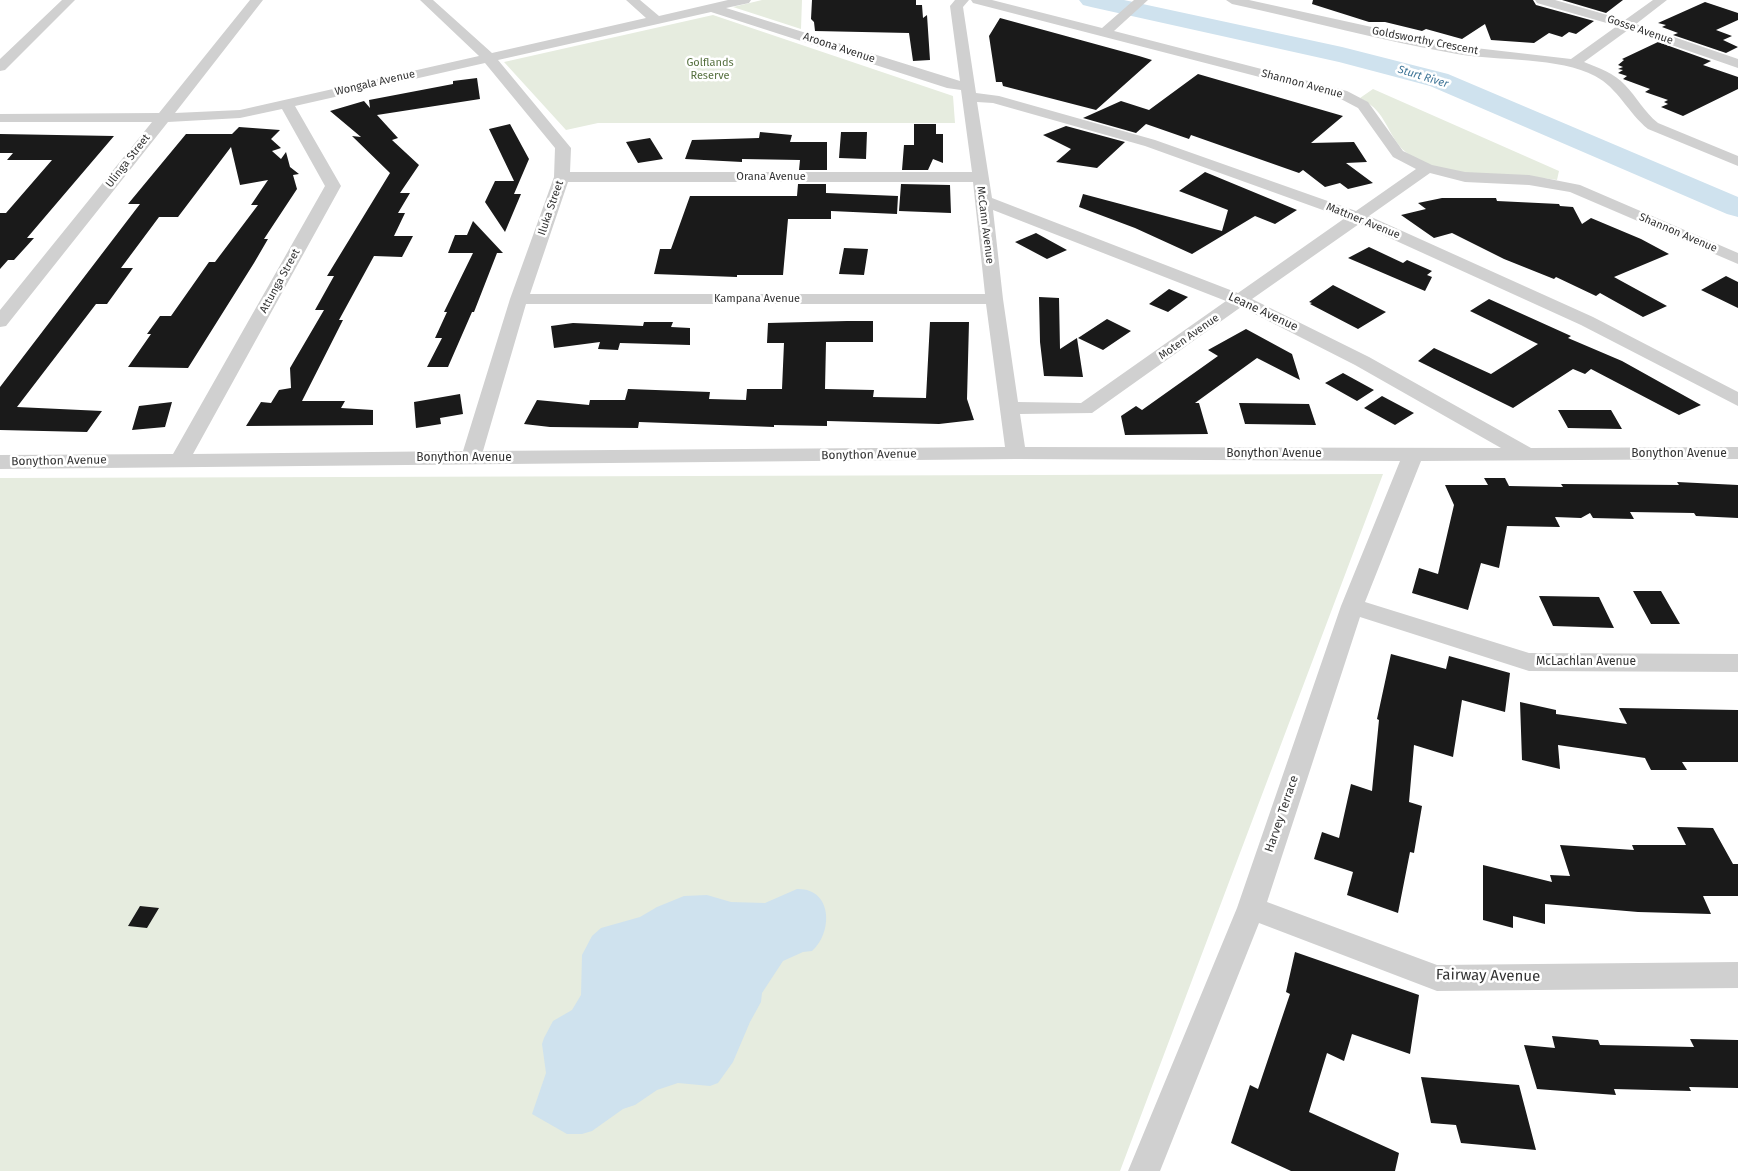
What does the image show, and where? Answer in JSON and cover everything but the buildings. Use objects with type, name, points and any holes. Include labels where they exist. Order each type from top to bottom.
[{"type":"street","points":[[0,67],[69,0]]},
{"type":"street","name":"Ulinga Street","points":[[0,322],[257,0]]},
{"type":"street","name":"Iluka Street","points":[[426,0],[488,57],[563,148],[562,177],[520,299],[471,459]]},
{"type":"street","points":[[632,0],[656,20]]},
{"type":"street","name":"Wongala Avenue","points":[[0,118],[224,117],[746,0]]},
{"type":"street","name":"McCann Avenue","points":[[963,0],[956,6],[979,177],[984,200],[994,299],[1016,453]]},
{"type":"street","name":"Shannon Avenue","points":[[977,0],[1342,94],[1364,105],[1398,154],[1427,168],[1465,177],[1529,180],[1574,188],[1738,259]]},
{"type":"street","points":[[1105,32],[1141,0]]},
{"type":"street","name":"Goldsworthy Crescent","points":[[1232,0],[1458,50],[1574,63],[1600,73],[1619,88],[1644,119],[1653,126],[1738,161]]},
{"type":"street","name":"Gosse Avenue","points":[[1541,0],[1627,25],[1738,64]]},
{"type":"street","points":[[1574,63],[1661,0]]},
{"type":"street","name":"Aroona Avenue","points":[[712,7],[968,91]]},
{"type":"street","name":"Mattner Avenue","points":[[968,91],[1150,143],[1358,217],[1587,321],[1738,400]]},
{"type":"street","name":"Attunga Street","points":[[180,459],[333,186],[286,103]]},
{"type":"street","name":"Moten Avenue","points":[[1010,408],[1085,409],[1427,168]]},
{"type":"street","name":"Orana Avenue","points":[[562,177],[979,177]]},
{"type":"street","name":"Leane Avenue","points":[[984,200],[1242,300],[1362,361],[1528,455]]},
{"type":"street","name":"Kampana Avenue","points":[[520,299],[994,299]]},
{"type":"street","name":"Bonython Avenue","points":[[0,462],[1016,453],[1413,455],[1738,453]]},
{"type":"street","name":"Harvey Terrace","points":[[1144,1171],[1251,908],[1352,606],[1413,455]]},
{"type":"street","name":"McLachlan Avenue","points":[[1352,606],[1529,662],[1738,663]]},
{"type":"street","name":"Fairway Avenue","points":[[1251,908],[1437,978],[1738,975]]},
{"type":"green space","points":[[762,0],[802,0],[801,29],[733,7]]},
{"type":"green space","name":"Golflands Reserve","points":[[713,15],[953,96],[955,123],[598,123],[566,130],[504,62]]},
{"type":"green space","points":[[1373,89],[1559,171],[1557,180],[1460,173],[1441,169],[1424,162],[1402,149],[1378,112],[1360,98]]},
{"type":"green space","points":[[1383,474],[1120,1171],[0,1171],[0,478]]},
{"type":"water","points":[[797,889],[809,891],[823,903],[826,913],[824,934],[812,951],[803,952],[783,961],[762,993],[761,1002],[750,1022],[733,1062],[718,1083],[710,1086],[678,1083],[657,1090],[635,1105],[623,1109],[592,1131],[582,1134],[567,1134],[532,1114],[546,1073],[542,1044],[544,1038],[553,1021],[572,1010],[581,995],[582,955],[592,936],[601,928],[640,917],[657,907],[684,896],[707,895],[731,902],[765,903]]},
{"type":"waterway","name":"Sturt River","points":[[1091,0],[1342,55],[1439,80],[1738,208]]}]
